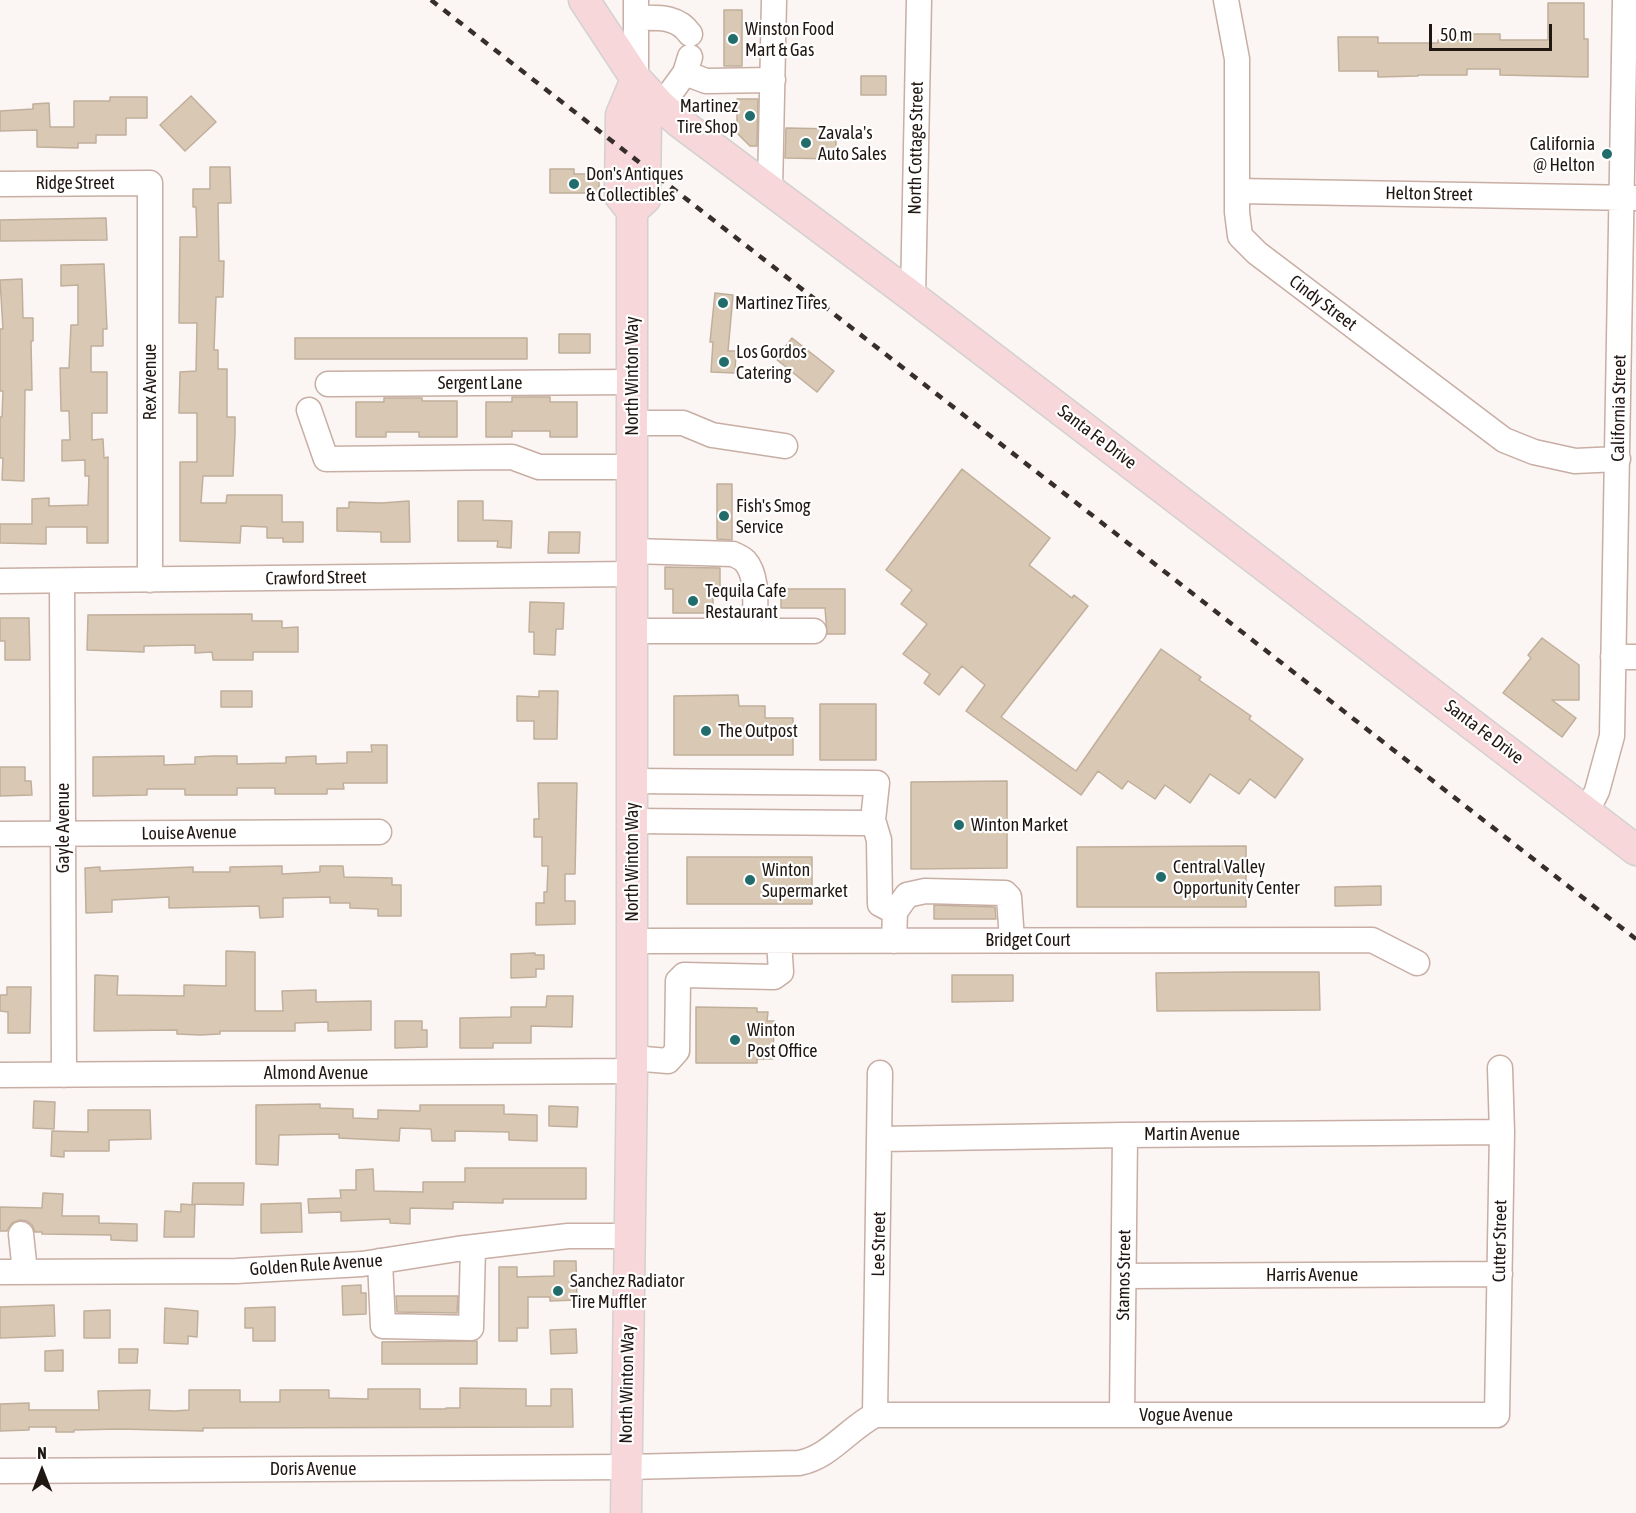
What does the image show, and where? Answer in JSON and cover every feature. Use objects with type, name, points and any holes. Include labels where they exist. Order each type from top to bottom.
[{"type":"main road","name":"Santa Fe Drive","points":[[584,0],[636,80],[661,106],[1636,850]]},
{"type":"main road","name":"North Winton Way","points":[[632,211],[645,199],[646,182],[646,116],[636,80]]},
{"type":"main road","name":"North Winton Way","points":[[626,1513],[632,1065],[632,211],[620,196],[621,115],[636,80]]},
{"type":"main road","points":[[646,182],[655,157],[667,143],[682,139],[705,141]]},
{"type":"street","points":[[770,190],[774,0]]},
{"type":"street","name":"North Cottage Street","points":[[913,297],[919,0]]},
{"type":"street","name":"Cindy Street","points":[[1226,0],[1237,59],[1237,212],[1240,236],[1257,253],[1504,440],[1534,452],[1575,460],[1618,459]]},
{"type":"street","name":"California Street","points":[[1587,811],[1597,791],[1612,736],[1625,657],[1618,459],[1629,198],[1625,0]]},
{"type":"street","name":"North Winton Way","points":[[636,9],[636,80]]},
{"type":"street","points":[[636,9],[684,24],[689,55],[706,81],[773,80]]},
{"type":"street","points":[[661,106],[689,55]]},
{"type":"street","name":"Ridge Street","points":[[0,184],[150,183]]},
{"type":"street","name":"Rex Avenue","points":[[150,183],[150,580]]},
{"type":"street","name":"Helton Street","points":[[1237,191],[1629,198]]},
{"type":"street","name":"Sergent Lane","points":[[328,384],[632,382]]},
{"type":"street","points":[[309,410],[326,459],[512,457],[539,467],[632,467]]},
{"type":"street","points":[[632,423],[683,423],[712,435],[785,446]]},
{"type":"street","name":"Crawford Street","points":[[0,581],[150,580],[632,562],[733,554],[744,560],[752,572],[755,631]]},
{"type":"street","name":"Gayle Avenue","points":[[62,580],[64,1075]]},
{"type":"street","points":[[632,631],[814,631]]},
{"type":"street","points":[[632,781],[877,783],[868,822],[879,840],[880,904],[901,903],[925,891],[1005,892],[1009,897],[1012,940]]},
{"type":"street","points":[[632,821],[868,822]]},
{"type":"street","name":"Louise Avenue","points":[[0,834],[379,832]]},
{"type":"street","points":[[894,941],[901,903]]},
{"type":"street","name":"Bridget Court","points":[[632,941],[1372,940],[1418,963]]},
{"type":"street","name":"Almond Avenue","points":[[0,1075],[632,1065],[668,1061],[677,1051],[678,981],[684,975],[774,977],[781,972],[779,941]]},
{"type":"street","name":"Cutter Street","points":[[1497,1415],[1502,1132],[1500,1068]]},
{"type":"street","name":"Lee Street","points":[[875,1415],[881,1139],[880,1073]]},
{"type":"street","name":"Martin Avenue","points":[[881,1139],[1502,1132]]},
{"type":"street","name":"Stamos Street","points":[[1122,1415],[1125,1135]]},
{"type":"street","points":[[21,1234],[25,1272]]},
{"type":"street","name":"Golden Rule Avenue","points":[[0,1272],[236,1271],[362,1264],[568,1236],[630,1236]]},
{"type":"street","points":[[380,1261],[383,1326],[471,1328],[473,1248]]},
{"type":"street","name":"Harris Avenue","points":[[1124,1276],[1500,1274]]},
{"type":"street","name":"Vogue Avenue","points":[[875,1415],[1497,1415]]},
{"type":"street","name":"Doris Avenue","points":[[0,1471],[626,1467],[800,1463],[813,1461],[837,1444],[860,1423],[875,1415]]},
{"type":"building","points":[[1548,3],[1584,3],[1584,39],[1588,39],[1588,77],[1500,75],[1500,69],[1467,69],[1467,75],[1378,77],[1378,71],[1339,71],[1338,37],[1378,37],[1378,43],[1438,43],[1438,40],[1467,40],[1467,34],[1500,34],[1500,40],[1548,40]]},
{"type":"building","name":"Winston Food Mart & Gas","points":[[724,10],[742,10],[742,66],[724,66]]},
{"type":"building","points":[[861,76],[886,76],[886,95],[861,95]]},
{"type":"building","points":[[191,96],[216,122],[185,151],[160,125]]},
{"type":"building","points":[[110,97],[147,97],[147,118],[126,118],[126,135],[96,135],[96,143],[78,143],[78,148],[37,147],[37,130],[0,131],[0,111],[33,109],[33,104],[49,103],[50,127],[74,127],[74,101],[110,101]]},
{"type":"building","name":"Martinez Tire Shop","points":[[737,99],[758,99],[757,146],[750,146],[737,133]]},
{"type":"building","name":"Zavala's Auto Sales","points":[[786,128],[836,129],[836,159],[785,158]]},
{"type":"building","points":[[210,167],[230,167],[231,203],[218,203],[219,261],[224,261],[223,297],[216,297],[214,350],[218,350],[218,369],[227,369],[227,417],[235,417],[235,434],[233,476],[203,476],[201,503],[226,503],[227,495],[282,495],[282,522],[303,522],[303,542],[283,542],[283,538],[267,538],[267,527],[241,526],[240,543],[180,541],[180,462],[197,462],[197,413],[179,413],[180,372],[196,371],[197,323],[179,323],[180,237],[197,237],[193,189],[210,189]]},
{"type":"building","name":"Don's Antiques & Collectibles","points":[[550,169],[574,169],[574,174],[599,174],[599,193],[550,193]]},
{"type":"building","points":[[106,218],[107,240],[0,241],[0,220]]},
{"type":"building","points":[[104,264],[107,329],[103,329],[103,346],[91,346],[91,372],[107,372],[107,413],[92,413],[92,440],[103,439],[104,458],[108,457],[108,543],[87,543],[87,527],[46,527],[46,544],[0,543],[0,524],[32,524],[32,499],[49,498],[49,506],[88,505],[89,476],[85,476],[85,460],[62,461],[62,440],[70,440],[69,411],[61,411],[60,368],[69,368],[71,325],[78,325],[78,285],[61,286],[61,265]]},
{"type":"building","points":[[22,279],[23,318],[33,318],[32,390],[25,390],[24,481],[2,480],[3,458],[0,458],[0,417],[2,417],[3,391],[0,391],[0,329],[3,329],[0,280]]},
{"type":"building","points":[[715,293],[733,295],[728,351],[736,351],[735,373],[711,372],[713,342],[710,342]]},
{"type":"building","points":[[559,334],[590,334],[590,353],[559,353]]},
{"type":"building","points":[[295,338],[527,338],[527,359],[295,359]]},
{"type":"building","points":[[792,338],[834,371],[817,392],[776,359]]},
{"type":"building","points":[[512,397],[550,397],[550,402],[577,402],[577,437],[550,437],[550,431],[512,431],[512,437],[486,437],[486,402],[512,402]]},
{"type":"building","points":[[384,398],[457,401],[457,437],[419,437],[419,432],[386,432],[386,437],[356,437],[356,402],[384,402]]},
{"type":"building","points":[[962,469],[1050,538],[1029,565],[1072,598],[1074,595],[1088,606],[1001,717],[1076,771],[1161,649],[1201,677],[1199,680],[1251,716],[1249,719],[1303,759],[1275,798],[1250,779],[1239,794],[1210,774],[1190,803],[1165,785],[1155,799],[1128,781],[1122,789],[1098,771],[1081,795],[966,711],[985,685],[962,666],[939,695],[924,683],[930,674],[903,654],[927,624],[901,604],[912,590],[886,570]]},
{"type":"building","name":"Fish's Smog Service","points":[[717,484],[732,484],[732,540],[717,539]]},
{"type":"building","points":[[409,501],[410,542],[381,542],[381,532],[337,531],[337,508],[349,508],[349,502]]},
{"type":"building","points":[[458,501],[483,501],[483,520],[512,521],[511,548],[497,547],[498,541],[458,541]]},
{"type":"building","points":[[549,532],[580,532],[579,553],[548,553]]},
{"type":"building","name":"Tequila Cafe Restaurant","points":[[665,567],[720,568],[720,589],[713,589],[713,613],[673,613],[673,589],[665,589]]},
{"type":"building","points":[[781,589],[845,589],[845,634],[827,634],[825,608],[781,608]]},
{"type":"building","points":[[530,602],[564,603],[563,629],[556,629],[555,655],[534,654],[534,632],[529,632]]},
{"type":"building","points":[[252,614],[252,621],[282,621],[282,628],[298,627],[298,652],[253,652],[253,660],[213,660],[212,652],[195,653],[195,645],[144,646],[144,652],[87,650],[88,615]]},
{"type":"building","points":[[0,618],[29,618],[30,660],[5,660],[5,641],[0,641]]},
{"type":"building","points":[[1542,638],[1579,665],[1579,700],[1552,700],[1576,718],[1562,737],[1503,693],[1531,658],[1528,655]]},
{"type":"building","points":[[221,691],[252,691],[252,707],[221,707]]},
{"type":"building","points":[[539,691],[558,691],[557,739],[534,739],[534,721],[517,721],[517,696],[539,697]]},
{"type":"building","name":"The Outpost","points":[[738,695],[739,706],[765,706],[765,718],[793,718],[793,755],[674,755],[674,696]]},
{"type":"building","points":[[820,704],[876,704],[876,760],[820,760]]},
{"type":"building","points":[[371,745],[387,745],[387,783],[343,783],[344,789],[327,789],[327,794],[275,794],[275,788],[237,788],[237,795],[185,795],[185,789],[147,789],[147,795],[93,796],[93,757],[164,756],[164,765],[195,764],[195,757],[213,756],[237,756],[237,764],[286,763],[286,757],[316,756],[316,764],[347,763],[347,752],[372,752]]},
{"type":"building","points":[[0,767],[25,767],[25,781],[31,781],[32,795],[0,796]]},
{"type":"building","name":"Winton Market","points":[[1007,781],[1007,868],[911,869],[911,782]]},
{"type":"building","points":[[538,783],[577,783],[575,874],[565,874],[565,901],[575,901],[575,924],[536,925],[536,903],[544,903],[544,892],[547,892],[548,866],[542,866],[542,837],[534,837],[534,819],[539,819]]},
{"type":"building","name":"Central Valley Opportunity Center","points":[[1246,846],[1246,907],[1077,907],[1077,847]]},
{"type":"building","name":"Winton Supermarket","points":[[687,857],[812,857],[812,904],[687,904]]},
{"type":"building","points":[[282,866],[282,874],[320,872],[320,866],[343,866],[344,877],[392,878],[392,885],[401,885],[401,916],[378,916],[378,909],[350,908],[350,903],[330,903],[330,897],[283,898],[283,917],[260,918],[259,906],[169,908],[169,897],[112,900],[112,912],[86,913],[85,868],[100,867],[100,871],[193,867],[193,872],[230,872],[230,867]]},
{"type":"building","points":[[1381,886],[1381,905],[1335,906],[1335,887]]},
{"type":"building","points":[[934,905],[995,907],[996,919],[934,919]]},
{"type":"building","points":[[226,951],[255,952],[255,1011],[283,1011],[282,991],[316,990],[316,1002],[371,1001],[371,1030],[328,1031],[328,1022],[295,1023],[295,1031],[220,1031],[220,1034],[200,1035],[177,1034],[177,1030],[94,1031],[95,975],[118,976],[117,995],[184,996],[184,985],[226,986]]},
{"type":"building","points":[[535,953],[535,955],[544,955],[544,969],[536,969],[536,977],[511,978],[511,954]]},
{"type":"building","points":[[1319,972],[1320,1010],[1157,1011],[1156,973]]},
{"type":"building","points":[[952,975],[1013,975],[1013,1001],[952,1002]]},
{"type":"building","points":[[7,987],[31,987],[30,1033],[8,1033],[8,1012],[0,1011],[0,995],[7,995]]},
{"type":"building","points":[[547,996],[573,996],[572,1027],[531,1026],[531,1043],[493,1043],[493,1048],[460,1048],[460,1018],[511,1017],[511,1007],[546,1007]]},
{"type":"building","name":"Winton Post Office","points":[[696,1007],[757,1008],[757,1012],[768,1012],[767,1021],[774,1021],[773,1059],[757,1059],[757,1063],[696,1063]]},
{"type":"building","points":[[395,1021],[422,1021],[422,1030],[427,1030],[427,1047],[395,1048]]},
{"type":"building","points":[[34,1101],[55,1102],[54,1129],[33,1128]]},
{"type":"building","points":[[320,1104],[320,1108],[353,1109],[353,1118],[378,1119],[378,1110],[420,1111],[420,1105],[504,1105],[504,1114],[537,1115],[537,1141],[509,1140],[509,1132],[455,1131],[455,1141],[432,1141],[431,1129],[400,1128],[399,1141],[339,1138],[339,1134],[279,1135],[278,1165],[256,1164],[256,1105]]},
{"type":"building","points":[[549,1106],[578,1107],[577,1127],[549,1126]]},
{"type":"building","points":[[88,1110],[150,1110],[151,1139],[109,1140],[109,1151],[64,1151],[64,1157],[51,1156],[52,1131],[88,1132]]},
{"type":"building","points":[[465,1168],[586,1168],[586,1199],[503,1199],[503,1203],[453,1202],[453,1209],[410,1208],[410,1224],[390,1223],[390,1219],[341,1221],[341,1212],[309,1213],[308,1199],[341,1198],[340,1190],[356,1190],[356,1170],[373,1169],[374,1191],[423,1192],[423,1182],[465,1182]]},
{"type":"building","points":[[193,1183],[244,1183],[243,1205],[192,1204]]},
{"type":"building","points":[[43,1193],[63,1194],[62,1216],[99,1216],[99,1223],[137,1224],[137,1241],[111,1240],[111,1235],[42,1234],[42,1232],[35,1232],[27,1221],[20,1220],[12,1223],[7,1231],[0,1231],[0,1207],[42,1208]]},
{"type":"building","points":[[301,1203],[302,1232],[261,1233],[261,1204]]},
{"type":"building","points":[[181,1204],[195,1205],[194,1237],[164,1237],[165,1211],[181,1212]]},
{"type":"building","points":[[554,1261],[576,1261],[577,1300],[550,1301],[550,1297],[528,1297],[528,1328],[517,1328],[517,1341],[499,1341],[499,1267],[517,1267],[517,1277],[554,1276]]},
{"type":"building","points":[[361,1285],[361,1293],[366,1293],[366,1314],[343,1315],[342,1286]]},
{"type":"building","points":[[396,1296],[458,1296],[457,1313],[397,1312]]},
{"type":"building","points":[[54,1305],[55,1336],[0,1338],[0,1307]]},
{"type":"building","points":[[275,1307],[275,1341],[253,1341],[253,1328],[245,1328],[245,1308]]},
{"type":"building","points":[[165,1308],[198,1311],[197,1337],[188,1336],[188,1344],[164,1343]]},
{"type":"building","points":[[110,1310],[110,1338],[84,1338],[84,1311]]},
{"type":"building","points":[[576,1329],[577,1353],[551,1354],[550,1330]]},
{"type":"building","points":[[477,1341],[477,1364],[382,1364],[382,1342]]},
{"type":"building","points":[[119,1349],[138,1349],[137,1363],[119,1363]]},
{"type":"building","points":[[63,1350],[63,1371],[45,1371],[45,1351]]},
{"type":"building","points":[[460,1388],[526,1389],[526,1406],[551,1406],[551,1389],[572,1389],[573,1427],[203,1428],[203,1431],[120,1429],[56,1432],[56,1427],[29,1427],[29,1430],[0,1431],[0,1404],[29,1403],[29,1410],[99,1410],[98,1391],[150,1390],[149,1410],[174,1411],[189,1410],[189,1390],[240,1390],[240,1402],[280,1402],[280,1390],[329,1390],[329,1398],[368,1399],[368,1389],[420,1389],[420,1409],[446,1409],[460,1408]]},
{"type":"railway","points":[[431,0],[1636,939]]},
{"type":"place","name":"Winston Food Mart & Gas","points":[[733,39]]},
{"type":"place","name":"Martinez Tire Shop","points":[[750,116]]},
{"type":"place","name":"Zavala's Auto Sales","points":[[806,143]]},
{"type":"place","name":"California @ Helton","points":[[1607,154]]},
{"type":"place","name":"Don's Antiques & Collectibles","points":[[574,184]]},
{"type":"place","name":"Martinez Tires","points":[[723,303]]},
{"type":"place","name":"Los Gordos Catering","points":[[724,362]]},
{"type":"place","name":"Fish's Smog Service","points":[[724,516]]},
{"type":"place","name":"Tequila Cafe Restaurant","points":[[693,601]]},
{"type":"place","name":"The Outpost","points":[[706,731]]},
{"type":"place","name":"Winton Market","points":[[959,825]]},
{"type":"place","name":"Central Valley Opportunity Center","points":[[1161,877]]},
{"type":"place","name":"Winton Supermarket","points":[[750,880]]},
{"type":"place","name":"Winton Post Office","points":[[735,1040]]},
{"type":"place","name":"Sanchez Radiator Tire Muffler","points":[[558,1291]]}]
